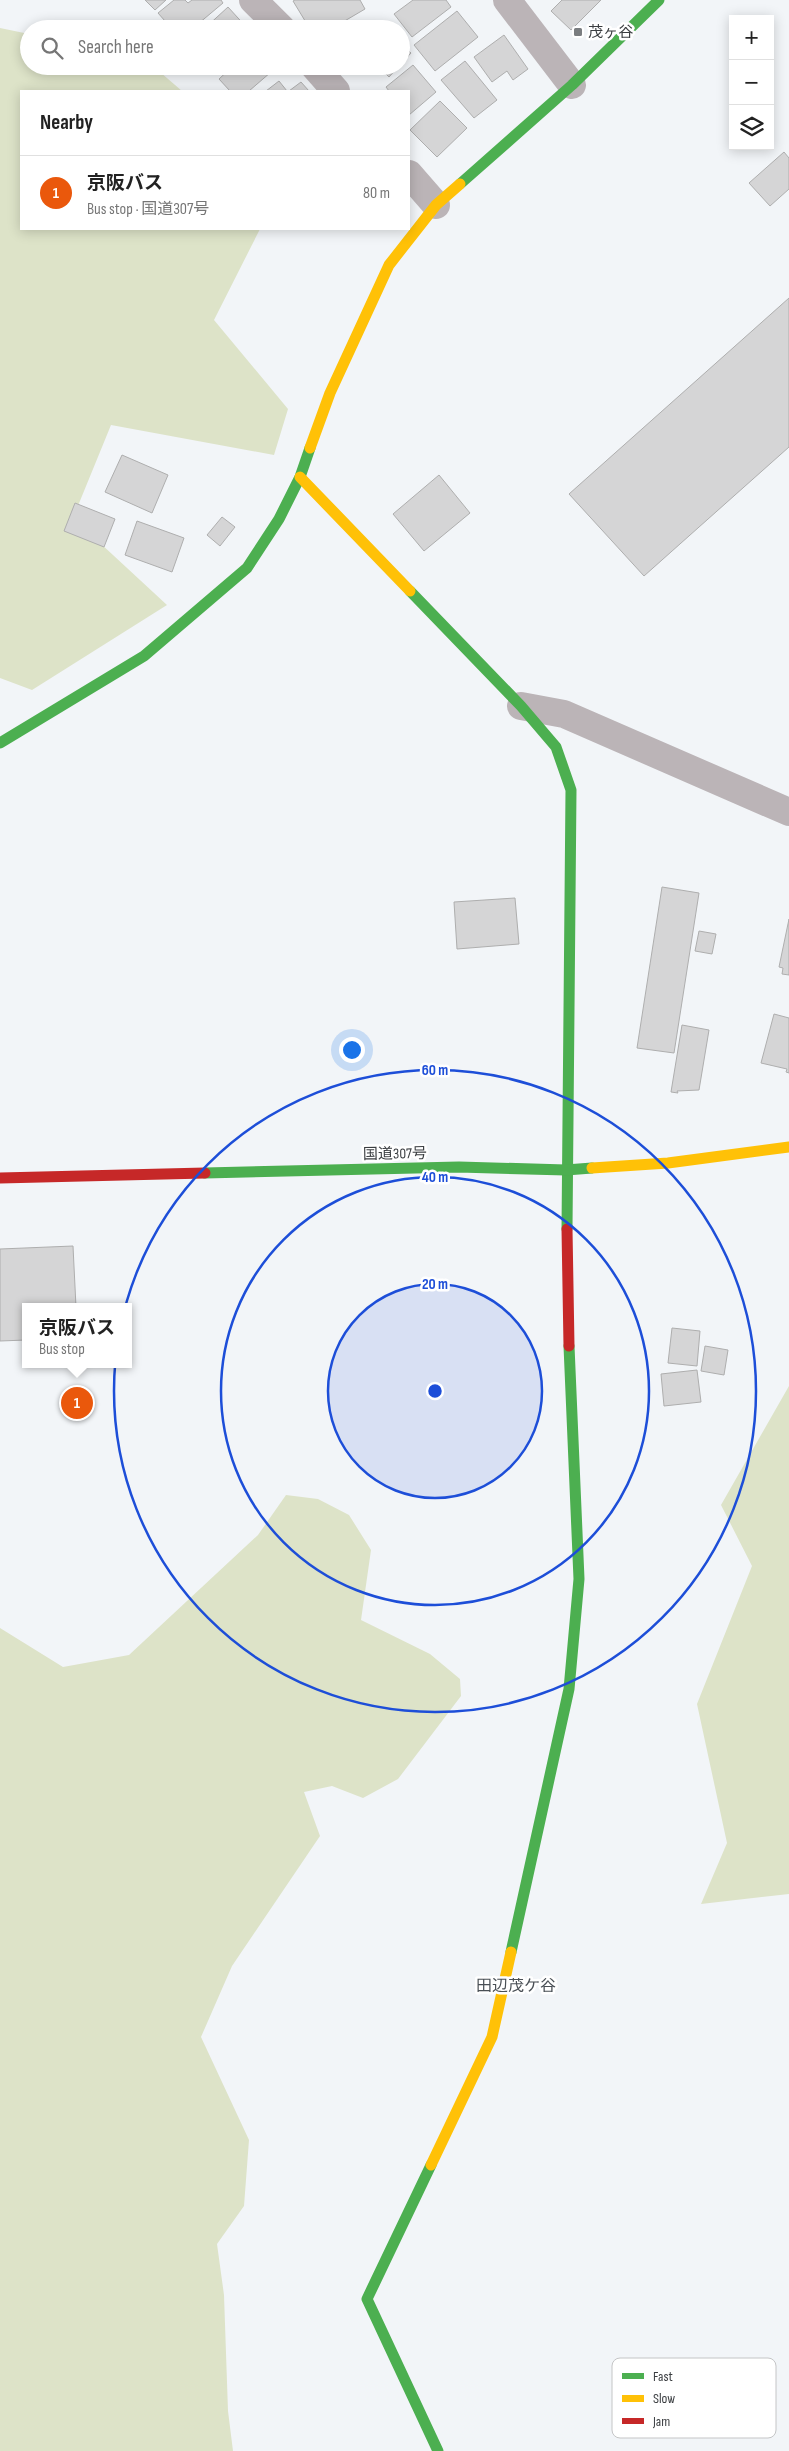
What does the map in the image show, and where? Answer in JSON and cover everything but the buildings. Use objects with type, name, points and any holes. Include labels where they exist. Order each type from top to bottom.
[{"type":"main road","points":[[0,743],[144,656],[196,614],[247,568],[280,519],[300,477],[330,393],[389,265],[436,205],[572,84],[659,0]]},
{"type":"main road","points":[[300,477],[521,706],[556,747],[571,790],[566,1170],[570,1400],[579,1579],[569,1689],[492,2037],[367,2299],[438,2451]]},
{"type":"main road","name":"国道307号","points":[[0,1178],[449,1167],[566,1170],[668,1163],[789,1147]]},
{"type":"street","points":[[253,0],[273,20]]},
{"type":"street","points":[[507,0],[572,84]]},
{"type":"street","points":[[322,75],[335,90]]},
{"type":"street","points":[[410,175],[436,205]]},
{"type":"street","points":[[521,706],[564,714],[789,812]]},
{"type":"green space","points":[[0,28],[20,32],[20,75],[163,75],[181,90],[20,90],[20,230],[259,230],[214,320],[288,409],[274,455],[111,425],[73,518],[167,605],[32,690],[0,678]]},
{"type":"green space","points":[[789,1386],[789,1894],[701,1904],[727,1843],[697,1704],[752,1566],[721,1505]]},
{"type":"green space","points":[[286,1495],[318,1499],[349,1515],[371,1550],[361,1620],[430,1654],[460,1679],[461,1696],[398,1779],[363,1798],[332,1786],[304,1792],[320,1836],[232,1966],[201,2037],[249,2140],[244,2206],[217,2244],[224,2295],[228,2411],[233,2451],[0,2451],[0,1628],[63,1667],[129,1655],[258,1535]]},
{"type":"traffic: fast","points":[[460,184],[572,85],[659,0]]},
{"type":"traffic: fast","points":[[0,743],[144,656],[247,568],[279,519],[300,477],[310,448]]},
{"type":"traffic: fast","points":[[410,591],[521,706],[556,747],[571,790],[567,1229]]},
{"type":"traffic: fast","points":[[205,1173],[459,1167],[566,1170],[592,1168]]},
{"type":"traffic: fast","points":[[511,1952],[569,1689],[579,1579],[569,1346]]},
{"type":"traffic: fast","points":[[431,2165],[367,2299],[438,2451]]},
{"type":"traffic: slow","points":[[310,448],[330,393],[389,265],[436,205],[460,184]]},
{"type":"traffic: slow","points":[[300,477],[410,591]]},
{"type":"traffic: slow","points":[[592,1168],[668,1163],[789,1147]]},
{"type":"traffic: slow","points":[[431,2165],[492,2037],[511,1952]]},
{"type":"traffic: jam","points":[[0,1178],[205,1173]]},
{"type":"traffic: jam","points":[[567,1229],[569,1346]]},
{"type":"place","name":"茂ヶ谷","points":[[578,32]]},
{"type":"place","name":"京阪バス","points":[[77,1403]]},
{"type":"district","name":"田辺茂ケ谷","points":[[516,1986]]}]
